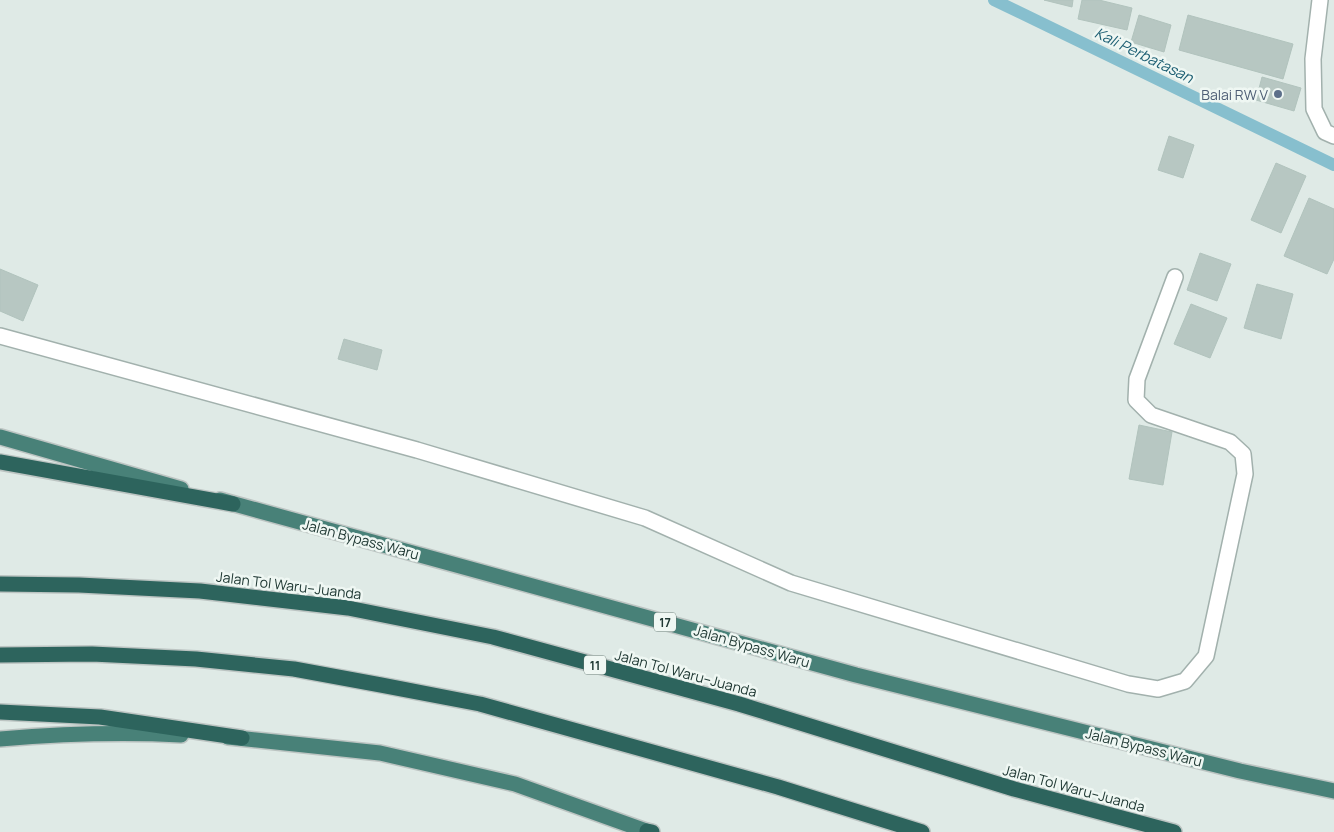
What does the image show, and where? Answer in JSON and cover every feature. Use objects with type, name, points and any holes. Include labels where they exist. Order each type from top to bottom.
[{"type":"highway","name":"Jalan Bypass Waru","points":[[0,436],[233,504],[856,675],[1240,772],[1334,791]]},
{"type":"highway","points":[[0,462],[233,504]]},
{"type":"highway","name":"Jalan Tol Waru–Juanda","points":[[0,584],[79,585],[200,591],[348,608],[493,637],[739,704],[1014,789],[1174,832]]},
{"type":"highway","points":[[0,655],[92,654],[196,659],[294,668],[480,704],[778,787],[922,832]]},
{"type":"highway","points":[[0,712],[100,717],[242,738],[380,752],[515,784],[649,832]]},
{"type":"highway","points":[[0,739],[47,735],[144,733],[242,738]]},
{"type":"street","points":[[1320,0],[1313,59],[1314,109],[1325,132],[1334,136]]},
{"type":"street","points":[[0,336],[417,450],[644,518],[791,583],[1128,684],[1158,689],[1185,681],[1206,656],[1245,474],[1243,454],[1230,442],[1151,415],[1136,400],[1137,379],[1175,277]]},
{"type":"building","points":[[1044,0],[1073,0],[1072,7]]},
{"type":"building","points":[[1082,0],[1099,0],[1132,8],[1127,30],[1078,19]]},
{"type":"building","points":[[1139,15],[1171,25],[1164,52],[1131,42]]},
{"type":"building","points":[[1188,15],[1293,44],[1283,79],[1179,50]]},
{"type":"building","name":"Balai RW V","points":[[1262,77],[1301,88],[1294,111],[1256,100]]},
{"type":"building","points":[[1169,136],[1194,145],[1183,178],[1158,170]]},
{"type":"building","points":[[1276,163],[1306,176],[1281,233],[1251,220]]},
{"type":"building","points":[[1309,198],[1334,209],[1334,259],[1327,274],[1284,256]]},
{"type":"building","points":[[1200,253],[1231,264],[1217,301],[1187,290]]},
{"type":"building","points":[[0,269],[38,285],[23,321],[0,311]]},
{"type":"building","points":[[1257,284],[1293,294],[1281,339],[1244,328]]},
{"type":"building","points":[[1191,304],[1227,318],[1210,358],[1174,344]]},
{"type":"building","points":[[344,339],[382,350],[377,370],[338,359]]},
{"type":"building","points":[[1139,425],[1172,432],[1163,485],[1129,479]]},
{"type":"waterway","name":"Kali Perbatasan","points":[[994,0],[1334,165]]},
{"type":"place","name":"Balai RW V","points":[[1278,94]]}]
